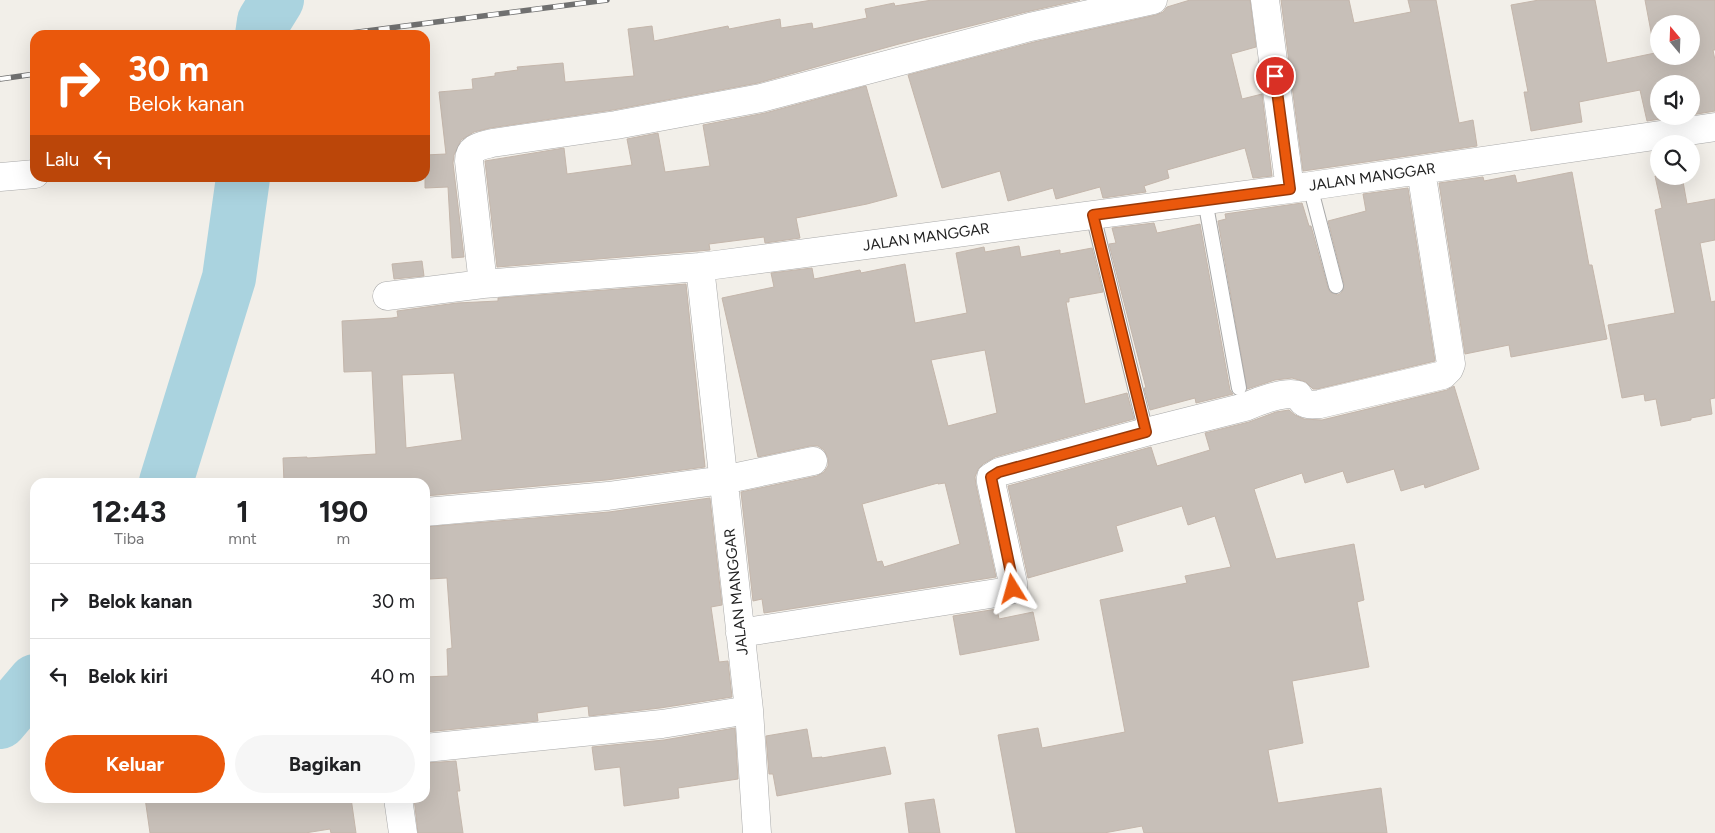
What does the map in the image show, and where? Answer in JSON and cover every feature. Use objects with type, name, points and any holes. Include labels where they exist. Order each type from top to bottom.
[{"type":"street","points":[[483,284],[469,155],[473,149],[480,146],[616,125],[761,98],[1030,27],[1153,0]]},
{"type":"street","points":[[1265,0],[1300,188]]},
{"type":"street","name":"JALAN MANGGAR","points":[[757,833],[749,710],[700,267],[1300,188],[1715,127]]},
{"type":"street","points":[[740,633],[1013,589],[991,477],[999,472],[1245,407],[1255,402],[1292,394],[1298,396],[1302,402],[1308,405],[1320,404],[1443,375],[1450,364],[1421,170]]},
{"type":"street","points":[[0,177],[30,174]]},
{"type":"street","points":[[387,296],[483,284],[700,267]]},
{"type":"street","points":[[430,512],[608,496],[723,480],[813,461]]},
{"type":"street","points":[[430,747],[662,724],[749,710]]},
{"type":"street","points":[[399,803],[403,833]]},
{"type":"lane","points":[[1300,188],[1336,286]]},
{"type":"lane","points":[[1205,200],[1239,388]]},
{"type":"lane","points":[[1093,215],[1146,432]]},
{"type":"building","points":[[932,0],[1080,0],[899,44],[758,83],[613,110],[474,132],[461,140],[454,155],[453,163],[464,257],[452,258],[448,187],[425,188],[425,182],[430,182],[430,155],[446,154],[439,92],[473,89],[472,79],[518,70],[517,67],[563,63],[565,82],[634,76],[628,29],[652,26],[654,41],[728,26],[729,29],[780,19],[781,28],[812,23],[813,29],[867,18],[865,9],[894,3],[895,6]]},
{"type":"building","points":[[1190,0],[1250,0],[1256,47],[1231,54],[1242,99],[1262,94],[1272,176],[1253,178],[1245,148],[1167,170],[1169,178],[1144,186],[1146,192],[1103,198],[1100,187],[1056,199],[1053,188],[1008,201],[1000,171],[942,188],[908,75],[1034,42],[1156,15],[1163,12],[1167,7]]},
{"type":"building","points":[[1281,0],[1349,0],[1354,23],[1411,12],[1408,0],[1436,0],[1459,123],[1473,120],[1477,146],[1303,171]]},
{"type":"building","points":[[1539,0],[1595,0],[1607,63],[1650,54],[1650,65],[1700,65],[1700,15],[1650,15],[1650,26],[1645,0],[1715,0],[1715,50],[1713,50],[1715,60],[1715,111],[1700,114],[1700,75],[1650,75],[1650,121],[1647,121],[1640,90],[1579,102],[1582,122],[1531,131],[1524,92],[1528,92],[1511,5]]},
{"type":"building","points":[[866,86],[897,196],[796,218],[800,238],[765,243],[764,237],[709,244],[710,250],[497,267],[485,161],[564,148],[567,174],[632,165],[627,139],[658,133],[665,172],[710,166],[703,125],[765,113]]},
{"type":"building","points":[[1572,172],[1589,265],[1592,265],[1607,339],[1511,357],[1509,345],[1465,354],[1439,183],[1483,177],[1484,181],[1515,175],[1517,183]]},
{"type":"building","points":[[1657,185],[1684,185],[1687,204],[1715,199],[1715,240],[1700,243],[1711,302],[1715,301],[1715,398],[1710,399],[1712,414],[1661,426],[1656,399],[1645,401],[1644,394],[1622,398],[1608,325],[1675,313],[1655,210],[1662,208]]},
{"type":"building","points":[[1408,188],[1435,361],[1317,389],[1313,389],[1306,382],[1292,378],[1275,380],[1247,389],[1218,221],[1226,219],[1225,214],[1302,203],[1309,226],[1311,226],[1328,288],[1330,292],[1338,295],[1342,292],[1344,284],[1328,221],[1366,211],[1363,194]]},
{"type":"building","points":[[1154,223],[1157,233],[1200,224],[1230,390],[1233,394],[1196,403],[1195,398],[1150,410],[1109,244],[1116,243],[1112,228]]},
{"type":"building","points":[[1019,246],[1021,257],[1060,250],[1060,254],[1092,248],[1103,292],[1069,298],[1069,302],[1066,302],[1085,404],[1127,393],[1134,419],[995,457],[978,469],[975,477],[976,485],[996,577],[764,613],[762,599],[753,601],[741,492],[817,476],[824,472],[828,466],[828,458],[824,450],[818,446],[758,457],[722,298],[774,287],[771,273],[812,268],[814,279],[860,270],[861,273],[905,264],[915,323],[967,313],[956,253],[984,247],[985,252]],"holes":[[[985,350],[997,413],[948,426],[931,360]],[[938,483],[945,483],[960,544],[884,567],[882,561],[877,562],[862,504]]]},
{"type":"building","points":[[422,261],[424,276],[394,279],[392,264]]},
{"type":"building","points":[[686,284],[705,467],[606,480],[430,496],[430,478],[284,478],[283,458],[376,454],[372,371],[344,372],[342,321],[392,318],[398,317],[397,311],[457,303],[498,301],[498,298]],"holes":[[[454,373],[462,440],[406,448],[402,375]]]},
{"type":"building","points":[[1454,386],[1479,469],[1425,488],[1424,484],[1401,491],[1394,469],[1347,483],[1343,471],[1305,483],[1302,473],[1254,489],[1276,559],[1354,544],[1364,600],[1357,602],[1369,667],[1292,681],[1303,743],[1268,750],[1278,803],[1381,788],[1387,833],[1144,833],[1142,826],[1104,833],[1016,833],[998,735],[1038,728],[1042,748],[1125,732],[1100,600],[1187,583],[1185,576],[1231,567],[1215,516],[1188,525],[1182,506],[1116,526],[1123,551],[1028,578],[1008,486],[1151,447],[1157,466],[1210,450],[1205,433],[1249,422],[1276,412],[1289,410],[1304,419],[1322,420],[1447,390]]},
{"type":"building","points":[[710,498],[722,605],[711,607],[719,662],[728,661],[732,697],[589,716],[588,706],[537,713],[538,721],[430,732],[430,677],[448,676],[447,649],[452,648],[447,578],[430,579],[430,527],[609,512]]},
{"type":"building","points":[[997,609],[999,619],[1033,612],[1039,640],[960,655],[953,616]]},
{"type":"building","points":[[735,728],[738,779],[678,788],[679,798],[624,806],[620,767],[595,770],[592,747],[664,740]]},
{"type":"building","points":[[807,729],[812,758],[885,747],[891,774],[777,796],[773,774],[769,774],[766,736]]},
{"type":"building","points":[[456,761],[460,791],[457,791],[463,833],[418,833],[415,803],[430,803],[430,763]]},
{"type":"building","points":[[934,799],[940,833],[909,833],[905,803]]},
{"type":"building","points":[[146,803],[352,803],[356,833],[331,833],[330,829],[305,833],[150,833]]},
{"type":"waterway","points":[[263,30],[264,21],[277,0]]},
{"type":"waterway","points":[[167,478],[229,278],[242,182]]},
{"type":"waterway","points":[[0,722],[30,687]]},
{"type":"railway","points":[[374,30],[607,0]]},
{"type":"railway","points":[[0,79],[30,75]]},
{"type":"route","points":[[1013,589],[991,477],[999,472],[1146,432],[1093,215],[1290,189],[1275,76]]}]
